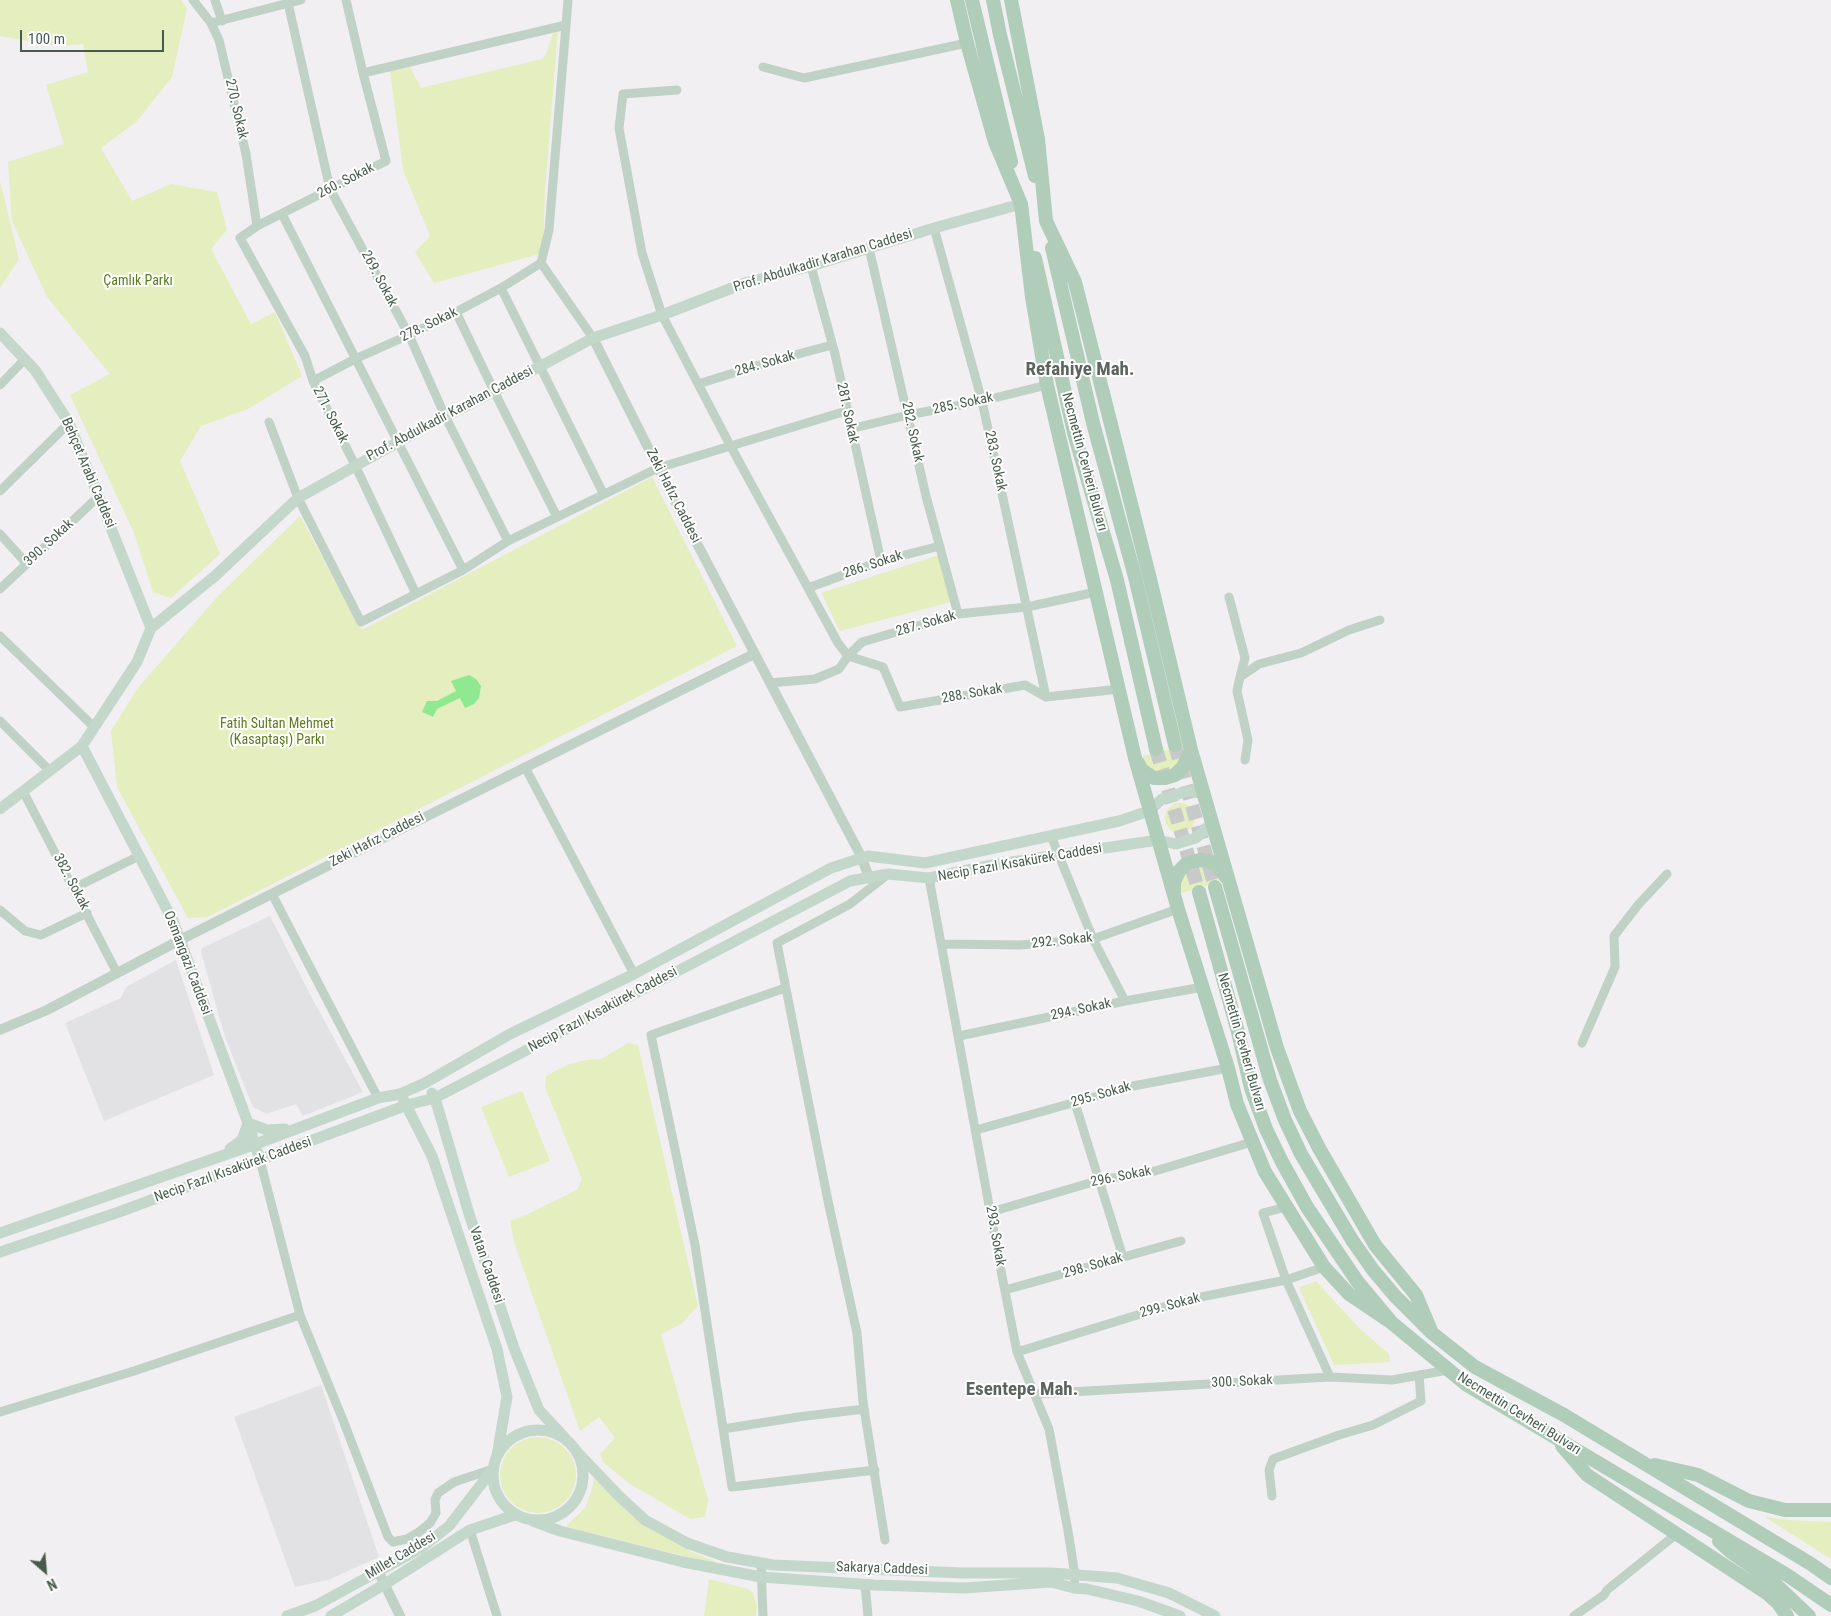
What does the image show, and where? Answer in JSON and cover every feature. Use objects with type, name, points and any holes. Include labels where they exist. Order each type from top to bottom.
[{"type":"main road","points":[[957,0],[967,44],[995,142],[1021,204],[1032,297],[1047,385],[1135,758],[1176,902],[1228,1068],[1237,1104],[1265,1172],[1324,1267],[1349,1294],[1392,1323]]},
{"type":"main road","name":"Necmettin Cevheri Bulvarı","points":[[972,0],[1043,291],[1074,433],[1116,580],[1156,748]]},
{"type":"main road","name":"Necmettin Cevheri Bulvarı","points":[[993,0],[1093,423],[1135,577],[1175,745]]},
{"type":"main road","points":[[1011,0],[1038,139],[1046,221],[1075,282],[1191,750],[1276,1048],[1300,1111],[1338,1181],[1375,1245],[1416,1296],[1432,1333]]},
{"type":"main road","name":"Prof. Abdulkadir Karahan Caddesi","points":[[0,809],[82,746],[137,662],[151,628],[215,576],[298,498],[445,416],[494,392],[593,338],[662,315],[745,283],[811,266],[934,228],[1021,204]]},
{"type":"main road","name":"Behçet Arabi Caddesi","points":[[0,333],[35,370],[69,423],[151,628]]},
{"type":"main road","name":"Osmangazi Caddesi","points":[[82,746],[174,921],[256,1144],[260,1160]]},
{"type":"main road","points":[[1135,758],[1140,769],[1149,775],[1154,778],[1165,778],[1175,775],[1183,768],[1191,750]]},
{"type":"main road","name":"Necip Fazıl Kısakürek Caddesi","points":[[0,1233],[256,1144],[378,1098],[400,1094],[425,1083],[510,1034],[634,974],[831,868],[868,856],[925,863],[1119,821],[1150,811],[1162,799],[1188,791],[1203,793]]},
{"type":"main road","name":"Necip Fazıl Kısakürek Caddesi","points":[[0,1252],[119,1212],[407,1105],[435,1098],[850,881],[888,874],[929,878],[992,865],[1158,840],[1176,844],[1196,838],[1212,823]]},
{"type":"main road","points":[[1176,902],[1174,882],[1179,871],[1186,864],[1200,860],[1212,862],[1219,867],[1229,881]]},
{"type":"main road","name":"Necmettin Cevheri Bulvarı","points":[[1215,886],[1270,1080],[1285,1120],[1300,1154],[1352,1240],[1373,1270],[1395,1296],[1432,1333],[1475,1367],[1564,1415],[1831,1578]]},
{"type":"main road","name":"Necmettin Cevheri Bulvarı","points":[[1199,892],[1238,1032],[1251,1088],[1266,1129],[1307,1207],[1357,1281],[1392,1323],[1467,1385],[1787,1575],[1831,1605]]},
{"type":"main road","name":"Vatan Caddesi","points":[[425,1083],[435,1098],[470,1217],[514,1348],[539,1410],[565,1438]]},
{"type":"main road","name":"Vatan Caddesi","points":[[400,1094],[432,1156],[497,1349],[506,1397],[496,1456]]},
{"type":"main road","points":[[223,1154],[242,1140],[248,1123],[267,1130],[309,1124]]},
{"type":"main road","points":[[540,1429],[565,1438],[578,1453],[583,1466],[584,1480],[580,1494],[572,1506],[561,1515],[547,1520],[533,1520],[515,1515],[497,1495],[493,1482],[496,1456],[514,1436],[540,1429]]},
{"type":"main road","points":[[1556,1438],[1587,1475],[1768,1594],[1778,1603],[1787,1616]]},
{"type":"main road","name":"Sakarya Caddesi","points":[[578,1453],[612,1490],[645,1520],[687,1543],[727,1557],[773,1565],[1075,1574],[1117,1578],[1169,1593],[1215,1616]]},
{"type":"main road","points":[[1642,1462],[1698,1475],[1750,1502],[1785,1510],[1831,1510]]},
{"type":"main road","name":"Millet Caddesi","points":[[287,1616],[315,1606],[421,1548],[449,1526],[493,1469]]},
{"type":"main road","name":"Millet Caddesi","points":[[331,1616],[470,1530],[515,1515]]},
{"type":"main road","name":"Sakarya Caddesi","points":[[533,1520],[560,1531],[684,1562],[761,1578],[964,1588],[1051,1582],[1138,1600],[1180,1616]]},
{"type":"main road","points":[[1703,1525],[1731,1552],[1770,1579],[1809,1616]]},
{"type":"street","name":"270. Sokak","points":[[193,0],[211,23],[219,40],[246,154],[257,226]]},
{"type":"street","points":[[215,0],[222,22]]},
{"type":"street","points":[[211,23],[222,22],[301,0]]},
{"type":"street","name":"260. Sokak","points":[[240,238],[257,226],[386,161],[346,0]]},
{"type":"street","points":[[568,0],[549,230],[541,263],[593,338]]},
{"type":"street","name":"269. Sokak","points":[[288,3],[330,189],[409,335],[445,416],[508,541]]},
{"type":"street","points":[[363,73],[566,25]]},
{"type":"street","points":[[762,67],[804,78],[967,44]]},
{"type":"street","points":[[677,90],[623,94],[619,128],[642,253],[662,315],[730,445],[838,643],[848,656]]},
{"type":"street","points":[[282,214],[464,570]]},
{"type":"street","name":"283. Sokak","points":[[934,228],[982,401],[1046,697]]},
{"type":"street","name":"271. Sokak","points":[[240,238],[305,356],[313,381],[416,594]]},
{"type":"street","name":"282. Sokak","points":[[869,248],[926,496],[958,614]]},
{"type":"street","name":"278. Sokak","points":[[313,381],[355,359],[456,312],[501,288],[541,263]]},
{"type":"street","name":"281. Sokak","points":[[811,266],[832,345],[880,561]]},
{"type":"street","points":[[501,288],[603,493]]},
{"type":"street","points":[[456,312],[494,392],[558,517]]},
{"type":"street","name":"Zeki Hafız Caddesi","points":[[593,338],[754,654],[862,858],[869,878]]},
{"type":"street","name":"284. Sokak","points":[[698,384],[832,345]]},
{"type":"street","points":[[0,385],[25,359]]},
{"type":"street","name":"285. Sokak","points":[[850,429],[1047,385]]},
{"type":"street","points":[[269,422],[298,498],[361,622],[464,570],[508,541],[603,493],[658,468],[846,411]]},
{"type":"street","points":[[0,490],[69,423]]},
{"type":"street","name":"390. Sokak","points":[[0,590],[98,497]]},
{"type":"street","points":[[0,534],[27,564]]},
{"type":"street","name":"286. Sokak","points":[[808,588],[880,561],[940,546]]},
{"type":"street","name":"287. Sokak","points":[[770,684],[815,679],[839,669],[848,656],[862,642],[958,614],[1027,607],[1096,592]]},
{"type":"street","points":[[1229,597],[1245,658],[1237,691],[1248,740],[1246,760]]},
{"type":"street","points":[[1240,677],[1259,664],[1301,653],[1349,630],[1380,620]]},
{"type":"street","points":[[0,636],[94,726]]},
{"type":"street","name":"Zeki Hafız Caddesi","points":[[1,1029],[47,1010],[180,940],[754,654]]},
{"type":"street","name":"288. Sokak","points":[[848,656],[883,666],[900,707],[1025,685],[1046,697]]},
{"type":"street","points":[[1046,697],[1120,689]]},
{"type":"street","points":[[0,721],[50,771]]},
{"type":"street","points":[[524,767],[634,974]]},
{"type":"street","name":"382. Sokak","points":[[23,791],[117,974]]},
{"type":"street","points":[[1051,836],[1093,940],[1125,1001]]},
{"type":"street","points":[[74,888],[139,856]]},
{"type":"street","points":[[885,1540],[864,1409],[857,1333],[828,1201],[777,943],[850,904],[888,874]]},
{"type":"street","points":[[1582,1042],[1615,967],[1614,936],[1638,905],[1667,874]]},
{"type":"street","name":"293. Sokak","points":[[929,878],[1017,1352],[1049,1429],[1075,1574],[1074,1588]]},
{"type":"street","points":[[272,894],[378,1098]]},
{"type":"street","name":"292. Sokak","points":[[942,944],[1020,945],[1093,940],[1176,902]]},
{"type":"street","points":[[0,910],[25,931],[41,935],[87,913]]},
{"type":"street","name":"294. Sokak","points":[[959,1036],[1125,1001],[1203,987]]},
{"type":"street","points":[[785,988],[651,1035],[696,1245],[732,1487],[875,1470]]},
{"type":"street","name":"295. Sokak","points":[[976,1130],[1134,1086],[1228,1068]]},
{"type":"street","points":[[1075,1103],[1123,1257]]},
{"type":"street","name":"296. Sokak","points":[[991,1212],[1100,1180],[1155,1171],[1252,1142]]},
{"type":"street","points":[[260,1160],[300,1315],[388,1537],[392,1542],[407,1539],[430,1523],[436,1513],[435,1500],[438,1493],[454,1482],[493,1469]]},
{"type":"street","points":[[1286,1207],[1263,1214],[1286,1280],[1330,1377]]},
{"type":"street","name":"298. Sokak","points":[[1005,1290],[1181,1241]]},
{"type":"street","name":"299. Sokak","points":[[1017,1352],[1186,1300],[1286,1280],[1324,1267]]},
{"type":"street","points":[[0,1412],[134,1372],[300,1315]]},
{"type":"street","name":"300. Sokak","points":[[1035,1394],[1330,1377],[1392,1380],[1448,1370]]},
{"type":"street","points":[[1272,1496],[1269,1470],[1273,1459],[1373,1425],[1421,1401],[1419,1375]]},
{"type":"street","points":[[723,1429],[864,1409]]},
{"type":"street","points":[[470,1530],[498,1616]]},
{"type":"street","points":[[1574,1616],[1604,1595],[1607,1590],[1674,1536],[1673,1532]]},
{"type":"street","points":[[761,1563],[763,1616]]},
{"type":"street","points":[[378,1571],[400,1616]]},
{"type":"street","points":[[865,1584],[868,1616]]},
{"type":"shaded area","points":[[469,675],[476,679],[481,686],[479,698],[474,704],[465,708],[460,698],[437,709],[433,717],[422,712],[427,701],[437,701],[456,691],[451,681]]},
{"type":"shaded area","points":[[270,916],[363,1092],[303,1116],[296,1104],[266,1114],[253,1107],[225,1037],[201,952],[202,948]]},
{"type":"shaded area","points":[[176,960],[214,1075],[104,1121],[65,1023],[121,998],[126,987]]},
{"type":"shaded area","points":[[321,1385],[379,1557],[328,1580],[295,1587],[234,1417]]},
{"type":"green space","name":"Çamlık Parkı","points":[[0,0],[181,0],[187,9],[172,77],[136,122],[101,148],[132,201],[171,184],[217,192],[227,230],[211,249],[251,324],[275,312],[302,376],[248,409],[201,426],[180,461],[220,554],[171,598],[153,592],[134,533],[70,395],[110,374],[47,297],[12,221],[8,162],[64,144],[46,85],[88,72],[83,44],[57,46],[0,36]]},
{"type":"green space","points":[[554,29],[558,30],[545,191],[543,253],[434,283],[415,252],[430,236],[403,170],[390,71],[408,63],[421,88],[542,59],[547,52]]},
{"type":"green space","points":[[0,181],[19,259],[0,288]]},
{"type":"green space","name":"Fatih Sultan Mehmet (Kasaptaşı) Parkı","points":[[652,477],[737,646],[208,917],[188,918],[117,787],[111,731],[137,689],[218,596],[300,516],[362,630]]},
{"type":"green space","points":[[939,555],[951,602],[840,631],[821,593]]},
{"type":"green space","points":[[1183,746],[1182,758],[1175,768],[1162,772],[1152,770],[1145,764],[1143,756]]},
{"type":"green space","points":[[1180,803],[1190,808],[1195,818],[1190,828],[1180,833],[1170,828],[1165,818],[1170,808]]},
{"type":"green space","points":[[1195,866],[1212,869],[1221,882],[1181,893],[1181,882],[1184,875]]},
{"type":"green space","points":[[628,1043],[638,1045],[698,1306],[681,1324],[661,1334],[708,1500],[705,1517],[690,1519],[630,1484],[603,1462],[600,1454],[615,1438],[599,1417],[580,1431],[514,1242],[510,1221],[577,1190],[582,1179],[545,1087],[546,1076],[567,1065],[586,1060],[601,1059]]},
{"type":"green space","points":[[522,1091],[550,1161],[509,1177],[481,1107]]},
{"type":"green space","points":[[1316,1281],[1359,1328],[1389,1354],[1390,1362],[1334,1365],[1299,1288]]},
{"type":"green space","points":[[538,1437],[552,1440],[565,1448],[573,1461],[576,1475],[573,1489],[565,1502],[552,1510],[538,1513],[524,1510],[511,1502],[503,1489],[500,1475],[503,1461],[511,1448],[524,1440]]},
{"type":"green space","points":[[594,1478],[633,1517],[647,1527],[720,1565],[567,1527],[585,1508]]},
{"type":"green space","points":[[1765,1517],[1831,1522],[1831,1559]]},
{"type":"green space","points":[[709,1579],[748,1589],[753,1593],[757,1607],[756,1616],[704,1616]]},
{"type":"tunnel","points":[[1175,745],[1215,887]]},
{"type":"tunnel","points":[[1156,749],[1199,892]]},
{"type":"district","name":"Refahiye Mah.","points":[[1080,370]]},
{"type":"district","name":"Esentepe Mah.","points":[[1022,1390]]}]
